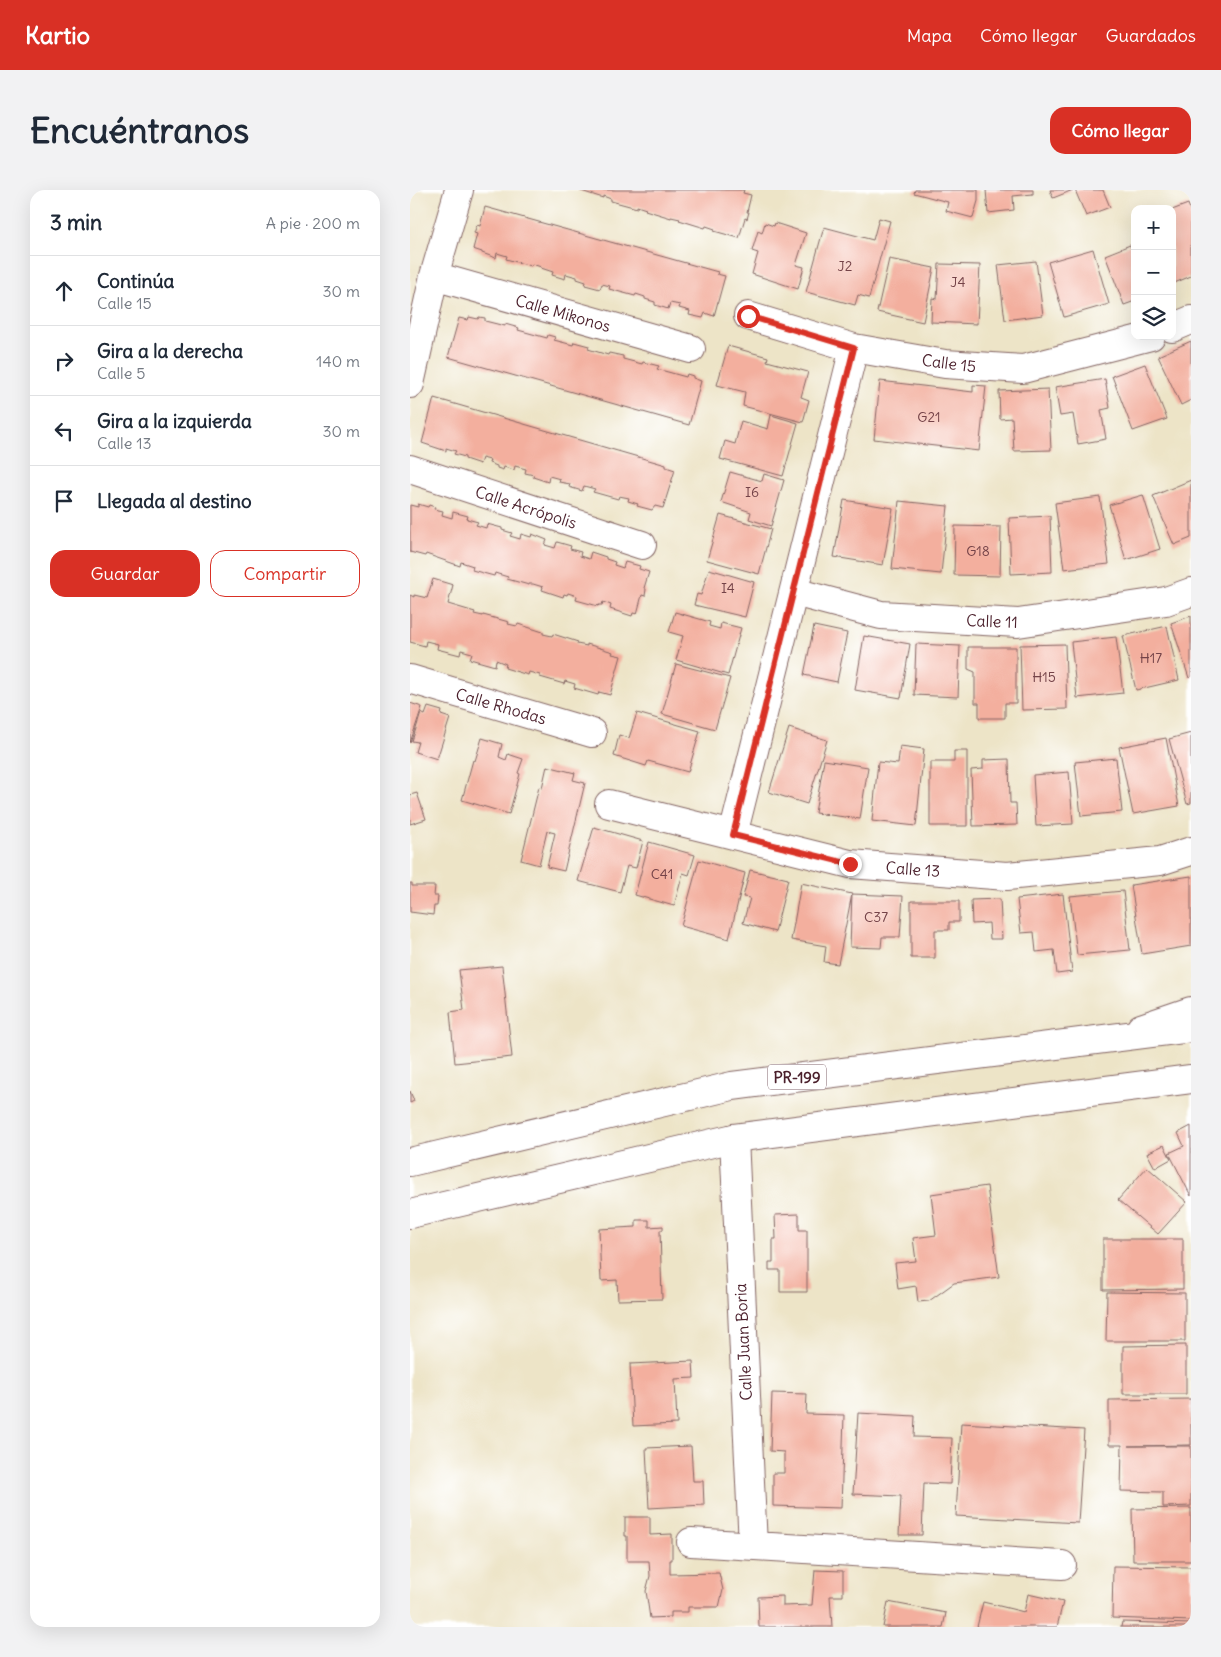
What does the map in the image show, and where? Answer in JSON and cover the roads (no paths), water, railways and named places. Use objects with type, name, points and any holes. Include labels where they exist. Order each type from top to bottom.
[{"type":"street","points":[[410,384],[434,276],[459,190]]},
{"type":"street","name":"Calle Mikonos","points":[[434,276],[691,349]]},
{"type":"street","name":"Calle 15","points":[[748,316],[854,348],[945,364],[1023,369],[1135,340]]},
{"type":"street","points":[[1176,326],[1191,320]]},
{"type":"street","points":[[733,835],[854,348]]},
{"type":"street","name":"Calle Acrópolis","points":[[410,470],[642,545]]},
{"type":"street","name":"Calle 11","points":[[794,592],[880,614],[1018,623],[1166,601],[1191,592]]},
{"type":"street","name":"Calle Rhodas","points":[[410,679],[592,733]]},
{"type":"street","name":"Calle 13","points":[[609,804],[850,864],[1008,876],[1160,861],[1191,851]]},
{"type":"street","points":[[1115,1037],[1191,1011]]},
{"type":"street","name":"PR-199","points":[[410,1162],[732,1086],[1191,1028]]},
{"type":"street","points":[[410,1214],[734,1138],[1191,1080]]},
{"type":"street","name":"Calle Juan Boria","points":[[734,1138],[752,1546]]},
{"type":"street","points":[[410,1147],[477,1146]]},
{"type":"street","points":[[691,1542],[1062,1565]]}]
